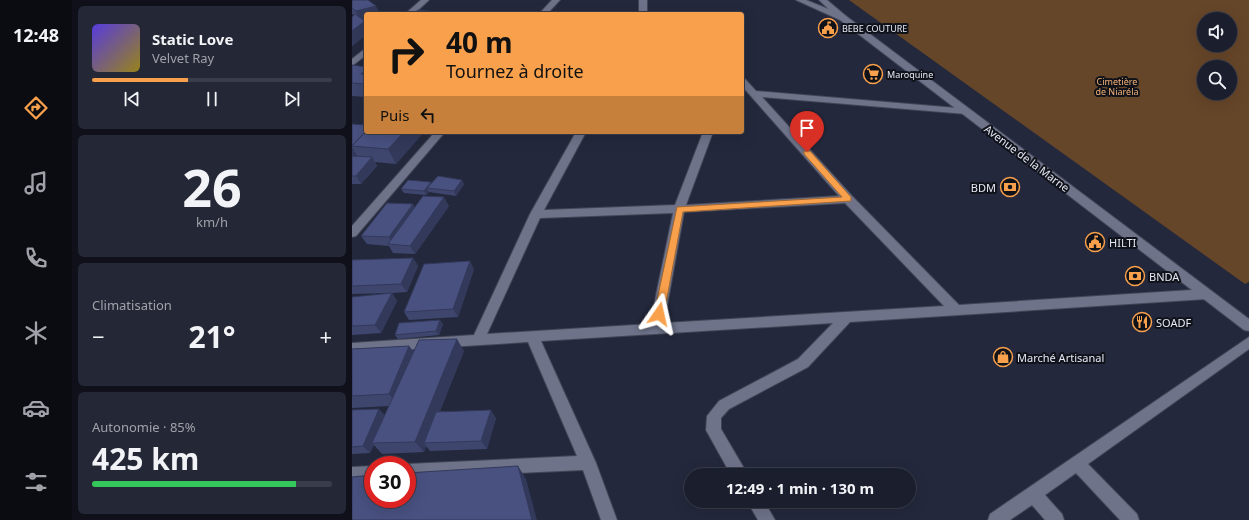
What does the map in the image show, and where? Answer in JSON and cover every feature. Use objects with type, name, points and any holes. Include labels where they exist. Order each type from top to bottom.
[{"type":"street","points":[[411,12],[425,0]]},
{"type":"street","points":[[545,12],[556,0]]},
{"type":"street","points":[[643,0],[643,12]]},
{"type":"street","name":"Avenue de la Marne","points":[[800,0],[843,18],[1249,326]]},
{"type":"street","points":[[823,0],[843,18]]},
{"type":"street","points":[[353,62],[364,53]]},
{"type":"street","points":[[353,62],[364,62]]},
{"type":"street","points":[[744,83],[848,199],[956,310]]},
{"type":"street","points":[[755,94],[966,111]]},
{"type":"street","points":[[352,233],[438,134]]},
{"type":"street","points":[[478,340],[536,214],[580,134]]},
{"type":"street","points":[[656,329],[680,209],[707,134]]},
{"type":"street","points":[[536,214],[680,209],[848,199]]},
{"type":"street","points":[[352,348],[1207,294]]},
{"type":"street","points":[[736,468],[714,430],[714,416],[724,405],[803,363],[846,317]]},
{"type":"street","points":[[532,337],[588,463],[609,520]]},
{"type":"street","points":[[996,520],[1249,342]]},
{"type":"street","points":[[416,471],[588,463]]},
{"type":"street","points":[[1077,463],[1131,520]]},
{"type":"street","points":[[352,474],[364,473]]},
{"type":"street","points":[[1033,494],[1056,520]]},
{"type":"street","points":[[759,508],[766,520]]},
{"type":"green space","name":"Cimetière de Niaréla","points":[[849,0],[1249,0],[1249,282],[1245,284]]},
{"type":"building","points":[[352,0],[368,0],[376,6],[356,11],[352,8]]},
{"type":"building","points":[[418,10],[438,12],[416,12]]},
{"type":"building","points":[[355,14],[364,22],[352,31],[352,17]]},
{"type":"building","points":[[352,65],[364,67],[364,71],[361,74],[364,74],[364,84],[352,83]]},
{"type":"building","points":[[352,124],[364,125],[364,133],[352,146]]},
{"type":"building","points":[[364,133],[402,134],[388,149],[352,146]]},
{"type":"building","points":[[352,156],[372,157],[356,176],[352,176]]},
{"type":"building","points":[[438,176],[462,180],[454,191],[427,188]]},
{"type":"building","points":[[408,180],[431,182],[424,191],[401,189]]},
{"type":"building","points":[[423,196],[444,197],[410,246],[388,244]]},
{"type":"building","points":[[387,203],[413,204],[389,237],[361,236]]},
{"type":"building","points":[[413,258],[401,284],[352,286],[352,260]]},
{"type":"building","points":[[470,261],[453,309],[404,312],[424,264]]},
{"type":"building","points":[[392,293],[375,325],[352,326],[352,297]]},
{"type":"building","points":[[440,320],[436,331],[395,335],[399,323]]},
{"type":"building","points":[[457,339],[415,442],[372,443],[419,340]]},
{"type":"building","points":[[409,346],[389,394],[352,396],[352,349]]},
{"type":"building","points":[[379,409],[363,446],[352,447],[352,410]]},
{"type":"building","points":[[491,410],[481,441],[424,443],[436,412]]},
{"type":"building","points":[[518,466],[532,520],[352,520],[352,477],[364,476],[364,508],[416,508],[416,472]]},
{"type":"place","name":"BEBE COUTURE","points":[[828,28]]},
{"type":"place","name":"Maroquine","points":[[873,74]]},
{"type":"place","name":"BDM","points":[[1010,187]]},
{"type":"place","name":"HILTI","points":[[1095,242]]},
{"type":"place","name":"BNDA","points":[[1135,276]]},
{"type":"place","name":"SOADF","points":[[1142,322]]},
{"type":"place","name":"Marché Artisanal","points":[[1003,357]]},
{"type":"route","points":[[659,314],[680,209],[848,199],[807,152]]}]
